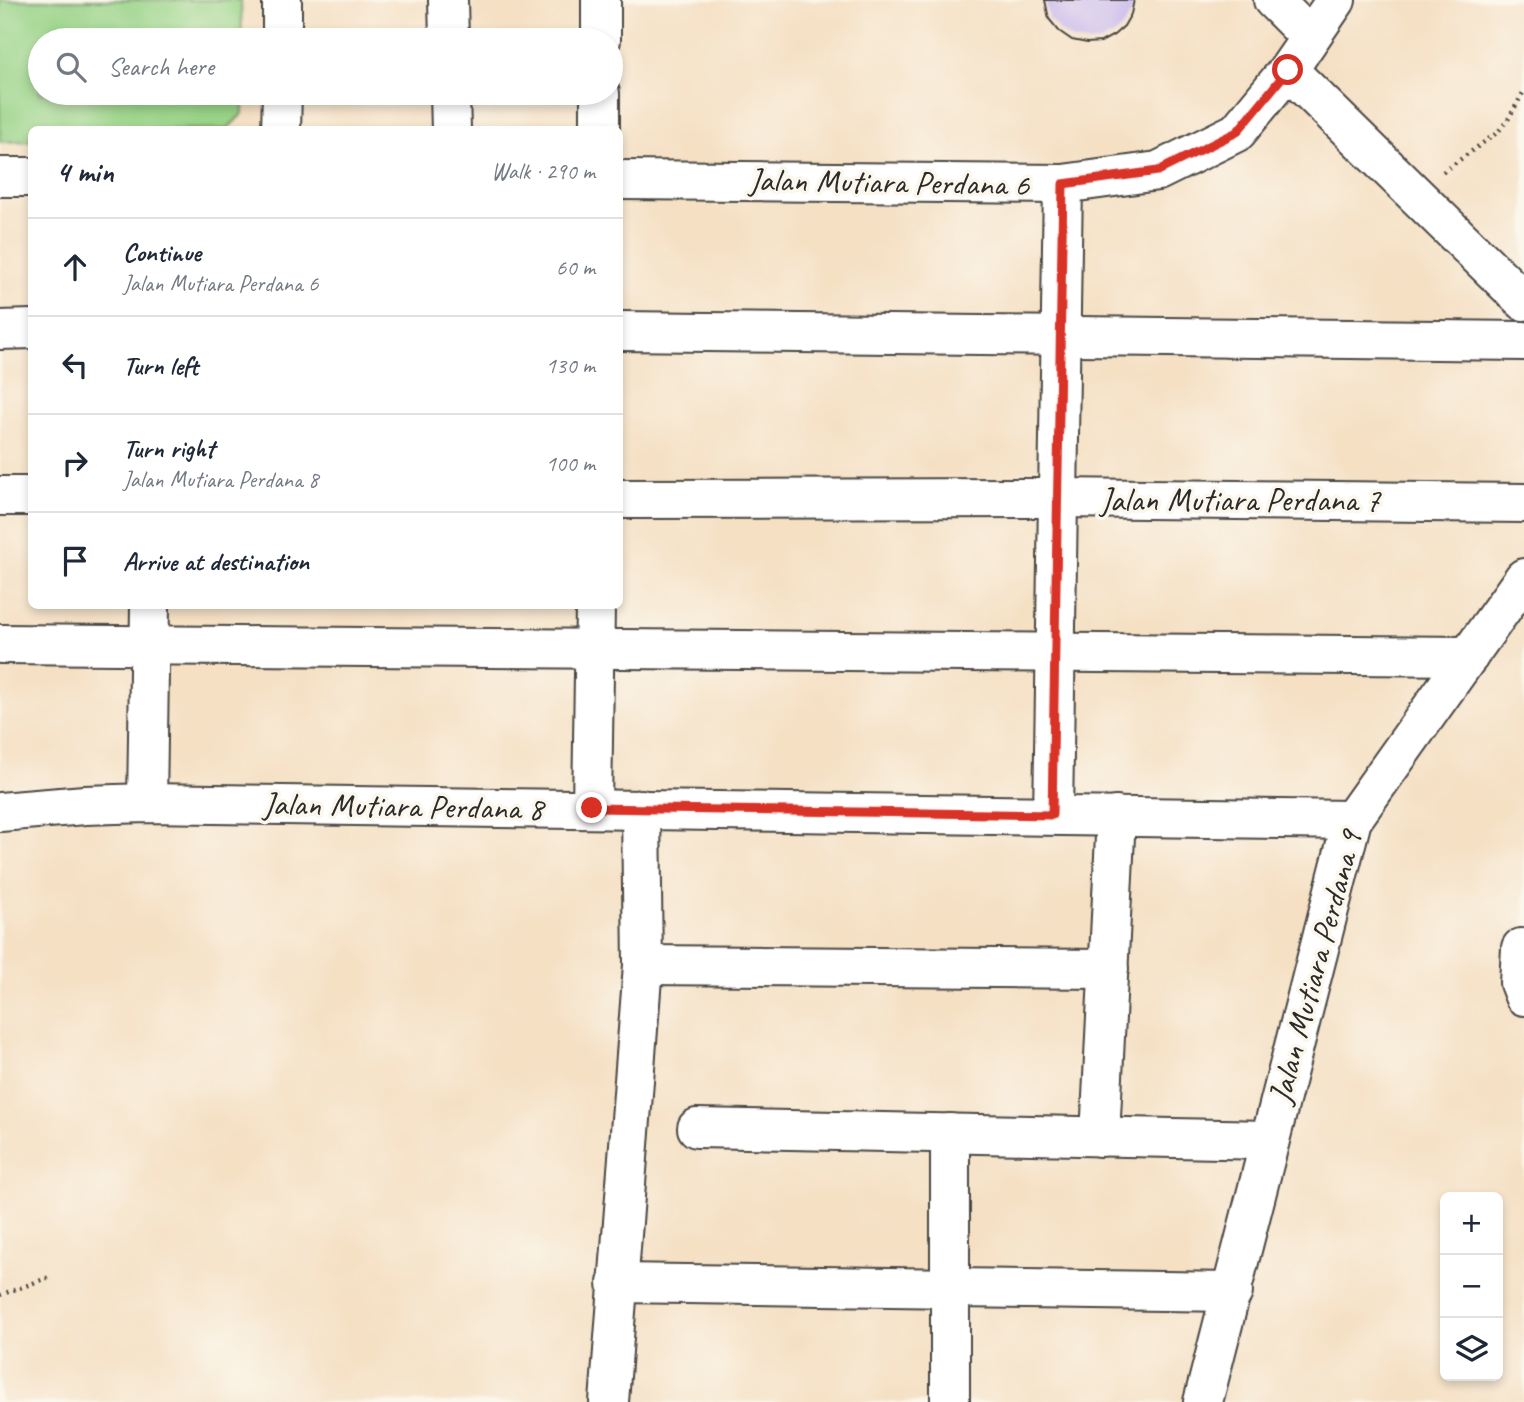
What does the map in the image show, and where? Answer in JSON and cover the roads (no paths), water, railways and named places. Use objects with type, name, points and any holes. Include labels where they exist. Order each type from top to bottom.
[{"type":"street","points":[[282,0],[282,28]]},
{"type":"street","points":[[448,0],[449,28]]},
{"type":"street","points":[[601,0],[601,28]]},
{"type":"street","points":[[1273,0],[1310,37]]},
{"type":"street","name":"Jalan Mutiara Perdana 6","points":[[623,180],[1063,184],[1158,171],[1237,132],[1288,70],[1336,0]]},
{"type":"street","points":[[1288,70],[1524,301]]},
{"type":"street","points":[[281,126],[282,105]]},
{"type":"street","points":[[450,105],[451,126]]},
{"type":"street","points":[[600,105],[600,126]]},
{"type":"street","points":[[0,177],[28,177]]},
{"type":"street","points":[[1052,815],[1063,184]]},
{"type":"street","points":[[0,330],[28,329]]},
{"type":"street","points":[[623,331],[1524,341]]},
{"type":"street","points":[[0,496],[28,496]]},
{"type":"street","name":"Jalan Mutiara Perdana 7","points":[[623,499],[1058,498],[1524,503]]},
{"type":"street","name":"Jalan Mutiara Perdana 9","points":[[1203,1402],[1352,820],[1524,578]]},
{"type":"street","points":[[147,803],[150,609]]},
{"type":"street","points":[[592,808],[594,609]]},
{"type":"street","points":[[0,644],[1469,656]]},
{"type":"street","name":"Jalan Mutiara Perdana 8","points":[[0,812],[85,804],[147,803],[1352,820]]},
{"type":"street","points":[[609,1402],[643,965],[641,809]]},
{"type":"street","points":[[1100,1137],[1116,816]]},
{"type":"street","points":[[1521,948],[1519,984],[1524,996]]},
{"type":"street","points":[[643,965],[1109,969]]},
{"type":"street","points":[[697,1128],[1269,1140]]},
{"type":"street","points":[[950,1133],[950,1402]]},
{"type":"street","points":[[617,1283],[1233,1292]]}]
